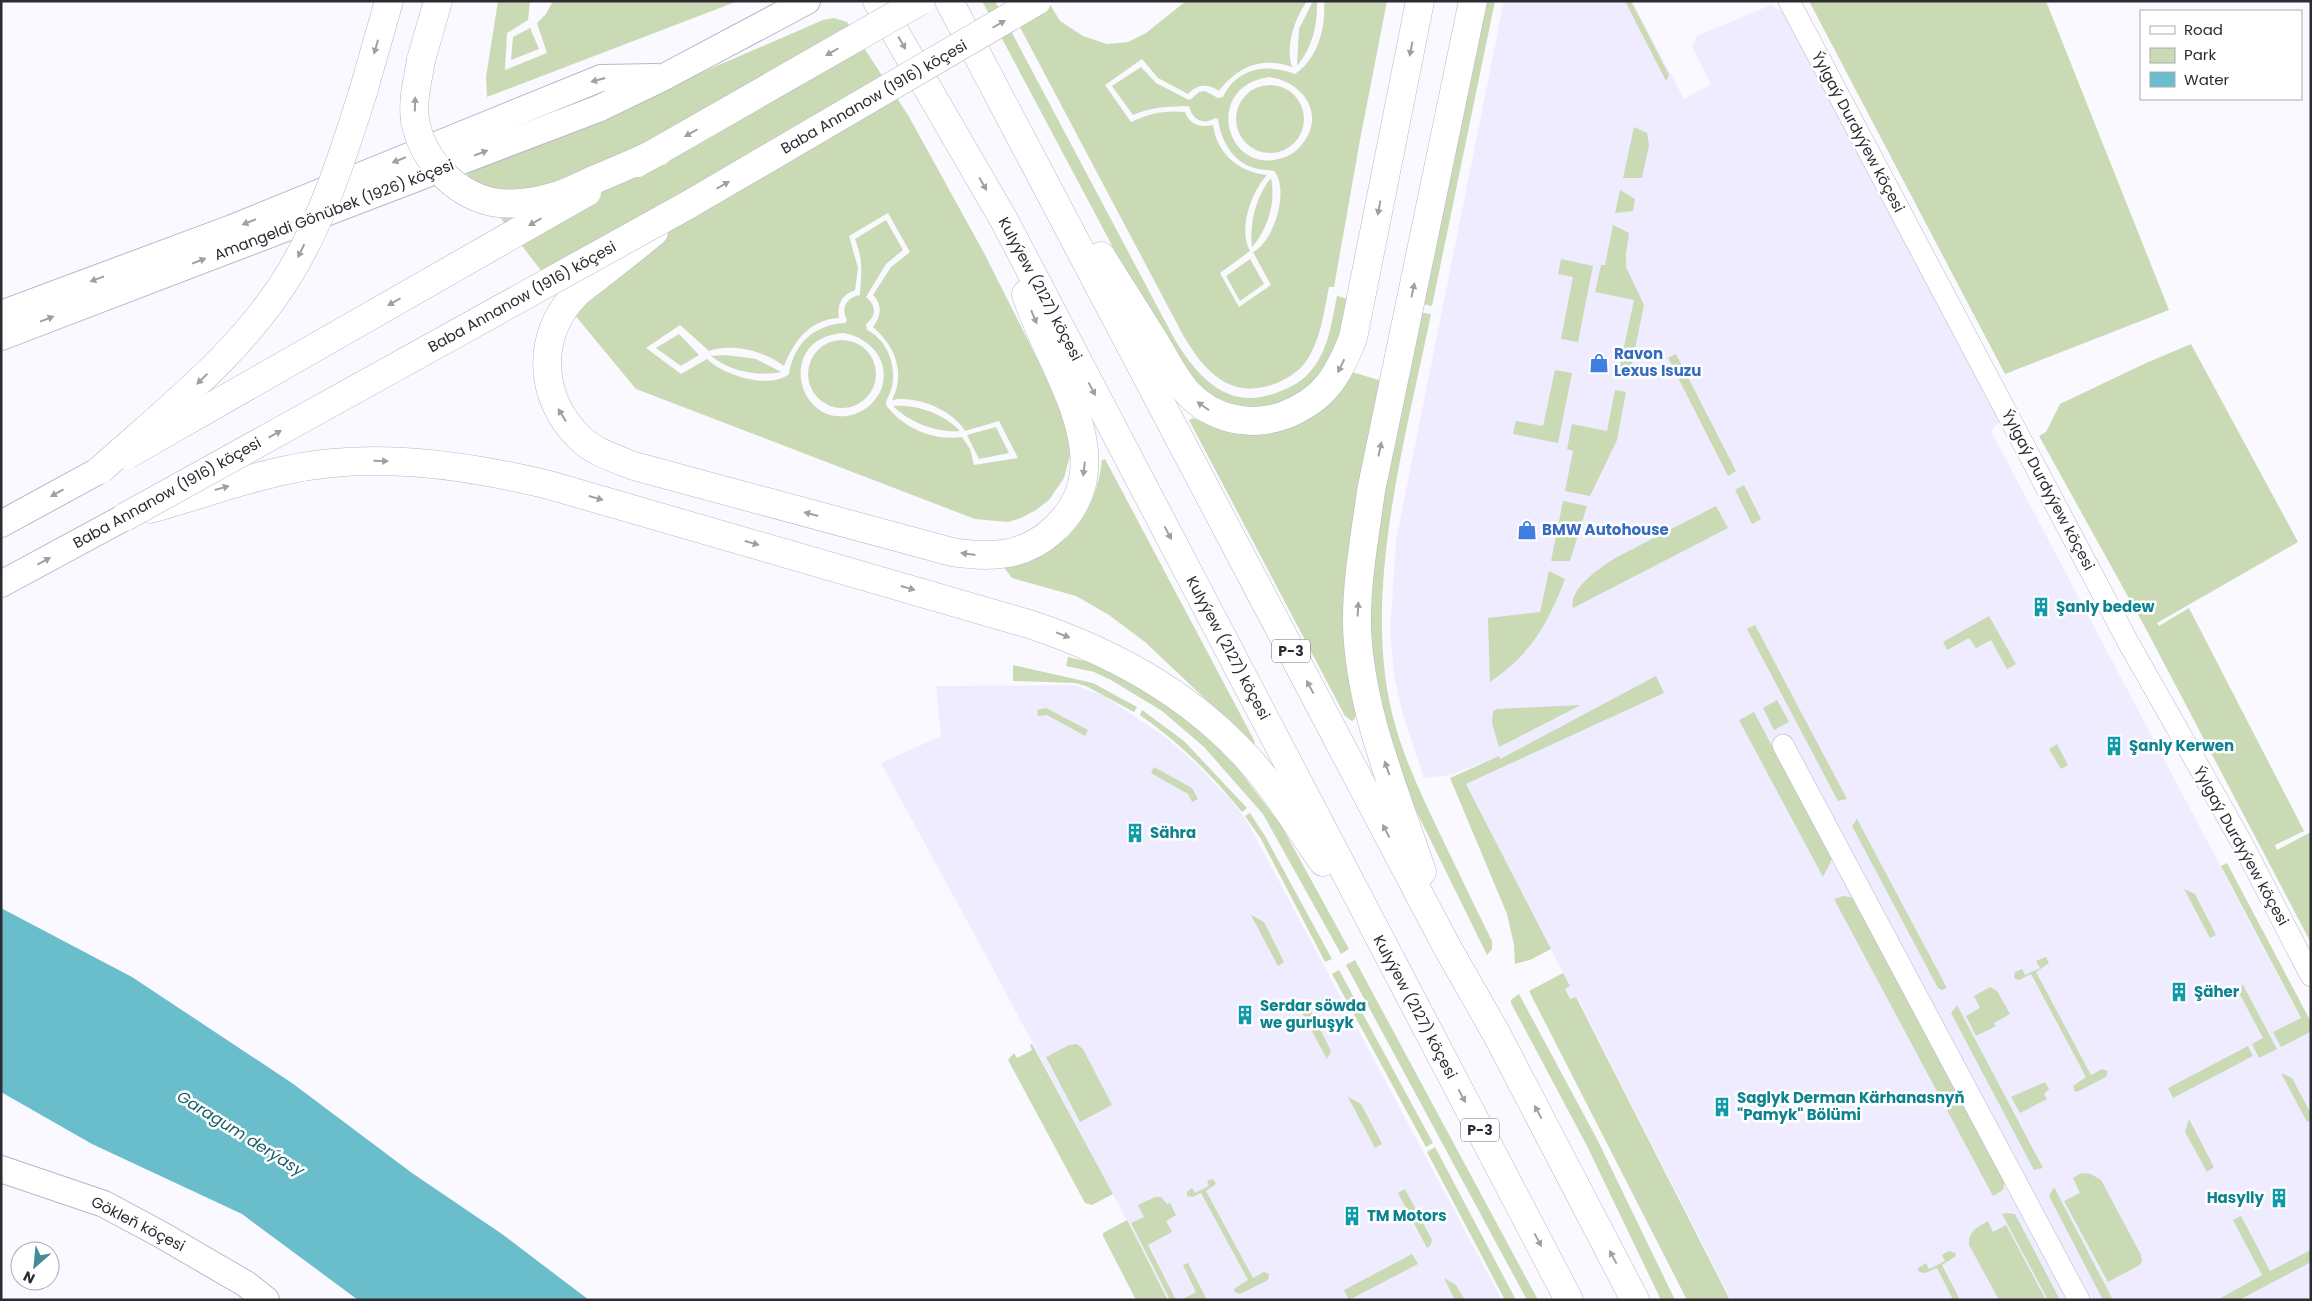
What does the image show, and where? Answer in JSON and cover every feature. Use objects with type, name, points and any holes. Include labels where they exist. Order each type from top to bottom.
[{"type":"main road","points":[[100,470],[201,380],[234,347],[266,308],[293,268],[340,167],[388,1]]},
{"type":"main road","points":[[438,1],[421,60],[414,101],[415,120],[420,139],[428,156],[456,186],[477,197],[494,202],[514,203],[559,196],[658,152]]},
{"type":"main road","name":"Kulyýew (2127) köçesi","points":[[877,1],[1004,220],[1569,1300]]},
{"type":"main road","points":[[100,470],[920,1]]},
{"type":"main road","name":"P-3","points":[[949,1],[1447,947],[1496,1033],[1635,1300]]},
{"type":"main road","name":"Baba Annanow (1916) köçesi","points":[[125,517],[688,205],[1037,1]]},
{"type":"main road","points":[[1044,183],[1098,250],[1185,390],[1196,401],[1209,410],[1229,418],[1244,421],[1262,420],[1295,411],[1316,398],[1336,377],[1353,338],[1420,1]]},
{"type":"main road","points":[[1447,947],[1378,740],[1360,663],[1357,626],[1361,558],[1371,491],[1473,1]]},
{"type":"main road","points":[[688,205],[576,294],[557,323],[547,361],[548,382],[554,402],[565,421],[581,440],[634,466],[952,552],[994,556],[1028,548],[1044,539],[1060,524],[1070,512],[1083,480],[1086,460],[1084,436],[1064,383],[1031,312],[1004,220]]},
{"type":"main road","points":[[125,517],[282,471],[356,461],[410,462],[456,467],[501,473],[549,485],[1029,624],[1079,642],[1142,673],[1187,702],[1214,725],[1249,760],[1285,807],[1391,960]]},
{"type":"street","name":"Amangeldi Gönübek (1926) köçesi","points":[[1,337],[600,108],[664,77],[807,1]]},
{"type":"street","name":"Ýylgaý Durdyýew köçesi","points":[[1789,1],[2128,642],[2242,843],[2311,976]]},
{"type":"street","name":"Amangeldi Gönübek (1926) köçesi","points":[[1,314],[232,228],[601,78],[664,77]]},
{"type":"street","points":[[1,524],[100,470]]},
{"type":"street","name":"Baba Annanow (1916) köçesi","points":[[1,584],[125,517]]},
{"type":"street","points":[[1784,745],[2079,1300]]},
{"type":"street","points":[[1,1152],[104,1204]]},
{"type":"street","name":"Gökleň köçesi","points":[[1,1169],[104,1204],[246,1284],[266,1300]]},
{"type":"shaded area","points":[[1504,1],[1632,1],[1684,99],[1711,84],[1692,46],[1697,36],[1771,5],[1786,14],[2001,420],[1991,431],[2311,1038],[2311,1300],[1731,1300],[1577,997],[1570,999],[1565,989],[1570,986],[1466,784],[1502,768],[1499,756],[1451,775],[1424,778],[1402,712],[1394,675],[1390,633],[1396,541]]},
{"type":"shaded area","points":[[1075,685],[1104,696],[1164,736],[1193,761],[1230,799],[1248,823],[1502,1300],[1169,1300],[990,963],[881,763],[941,736],[936,686]]},
{"type":"green space","points":[[498,1],[530,1],[528,20],[507,33],[505,70],[547,53],[537,23],[546,14],[553,1],[738,1],[487,97],[486,77]]},
{"type":"green space","points":[[982,1],[995,1],[1175,340],[1204,378],[1229,394],[1243,398],[1276,393],[1296,384],[1309,373],[1323,352],[1337,296],[1348,299],[1336,345],[1322,377],[1291,400],[1259,408],[1233,408],[1200,390],[1165,345]]},
{"type":"green space","points":[[1006,1],[1048,1],[1060,21],[1083,36],[1107,44],[1128,42],[1146,33],[1186,1],[1307,1],[1292,32],[1290,59],[1292,67],[1281,64],[1260,63],[1242,70],[1219,91],[1211,87],[1200,86],[1188,94],[1158,78],[1142,59],[1105,85],[1131,122],[1157,113],[1170,111],[1185,112],[1196,125],[1213,125],[1219,145],[1231,160],[1247,170],[1267,175],[1256,191],[1248,212],[1245,233],[1250,251],[1220,273],[1239,307],[1271,285],[1253,252],[1261,246],[1273,227],[1280,202],[1279,179],[1274,171],[1258,169],[1242,162],[1236,157],[1230,151],[1222,136],[1218,119],[1199,120],[1190,111],[1189,106],[1154,108],[1133,115],[1112,86],[1141,67],[1156,83],[1190,100],[1199,92],[1205,91],[1218,98],[1223,97],[1236,80],[1254,70],[1274,69],[1295,74],[1303,68],[1310,60],[1319,42],[1324,21],[1324,1],[1387,1],[1334,287],[1329,287],[1324,315],[1312,352],[1301,368],[1285,379],[1260,388],[1245,388],[1232,385],[1220,379],[1209,370],[1190,347]],"holes":[[[1269,77],[1291,85],[1307,100],[1311,110],[1312,121],[1309,132],[1300,147],[1283,158],[1274,160],[1257,159],[1243,151],[1233,139],[1229,124],[1229,109],[1236,95],[1249,83]]]},
{"type":"green space","points":[[1313,1],[1317,1],[1313,36],[1307,52],[1297,66],[1299,29]]},
{"type":"green space","points":[[1481,1],[1495,1],[1432,306],[1419,303]]},
{"type":"green space","points":[[1625,1],[1631,1],[1669,75],[1666,81]]},
{"type":"green space","points":[[1809,1],[2046,1],[2169,310],[2005,374]]},
{"type":"green space","points":[[834,18],[847,22],[908,115],[984,253],[1057,398],[1072,448],[1064,478],[1049,500],[1021,518],[1008,522],[975,519],[636,389],[578,319],[467,174],[823,20]],"holes":[[[888,213],[910,252],[891,267],[873,295],[880,307],[878,319],[873,327],[887,342],[896,360],[898,370],[896,390],[892,400],[912,400],[933,406],[952,417],[965,431],[999,421],[1018,458],[974,465],[970,449],[962,437],[940,437],[920,431],[901,420],[886,405],[893,382],[892,364],[886,348],[881,341],[867,330],[866,324],[872,318],[874,310],[872,303],[866,297],[886,264],[903,250],[886,220],[855,239],[861,261],[860,295],[851,298],[846,304],[844,311],[847,320],[845,323],[824,327],[807,338],[796,353],[789,374],[780,379],[758,381],[735,375],[714,365],[707,359],[681,374],[646,348],[680,325],[709,351],[738,348],[767,356],[784,366],[793,348],[804,333],[819,323],[839,318],[839,305],[841,301],[846,295],[855,290],[858,268],[849,236]],[[844,333],[863,340],[877,353],[884,371],[883,381],[878,396],[866,408],[855,414],[835,416],[819,410],[808,397],[802,382],[801,365],[808,350],[822,338]]]},
{"type":"green space","points":[[530,28],[539,49],[511,60],[513,37]]},
{"type":"green space","points":[[1270,85],[1283,88],[1294,95],[1301,106],[1304,119],[1301,132],[1294,143],[1283,150],[1270,153],[1257,150],[1246,143],[1239,132],[1236,119],[1239,106],[1246,95],[1257,88]]},
{"type":"green space","points":[[1634,127],[1647,133],[1649,145],[1642,178],[1623,178]]},
{"type":"green space","points":[[1271,178],[1272,196],[1269,215],[1258,240],[1252,247],[1251,238],[1255,211],[1261,193]]},
{"type":"green space","points":[[1620,190],[1635,199],[1633,211],[1615,213]]},
{"type":"green space","points":[[1613,225],[1629,233],[1626,267],[1644,305],[1629,378],[1618,375],[1634,300],[1595,292],[1601,265],[1605,265]]},
{"type":"green space","points":[[1250,259],[1264,284],[1240,301],[1226,276]]},
{"type":"green space","points":[[1561,259],[1593,266],[1578,342],[1561,339],[1573,277],[1558,274]]},
{"type":"green space","points":[[1418,312],[1431,314],[1391,514],[1382,616],[1384,665],[1392,713],[1401,744],[1425,803],[1492,941],[1492,949],[1487,955],[1401,780],[1373,681],[1369,597],[1374,544]]},
{"type":"green space","points":[[679,334],[699,355],[681,366],[656,348]]},
{"type":"green space","points":[[842,340],[855,343],[866,350],[873,361],[876,374],[873,387],[866,398],[855,405],[842,408],[829,405],[818,398],[811,387],[808,374],[811,361],[818,350],[829,343]]},
{"type":"green space","points":[[2191,344],[2298,542],[2157,623],[2159,626],[2189,608],[2304,831],[2275,845],[2277,850],[2311,832],[2311,943],[2146,629],[2039,436],[2046,432],[2060,404]]},
{"type":"green space","points":[[1676,354],[1736,471],[1728,476],[1668,358]]},
{"type":"green space","points":[[726,355],[756,359],[781,372],[763,374],[744,372],[727,366],[711,356]]},
{"type":"green space","points":[[1555,370],[1572,373],[1558,443],[1513,434],[1516,421],[1543,426]]},
{"type":"green space","points":[[1352,372],[1382,381],[1348,676],[1356,715],[1352,721],[1345,716],[1189,420],[1193,418],[1221,430],[1239,433],[1252,434],[1279,431],[1305,422],[1316,415],[1327,406]]},
{"type":"green space","points":[[1615,390],[1626,392],[1617,440],[1590,496],[1565,491],[1573,451],[1567,449],[1572,424],[1607,431]]},
{"type":"green space","points":[[893,406],[930,411],[954,425],[960,431],[924,426],[907,417]]},
{"type":"green space","points":[[996,427],[1009,453],[979,459],[967,435]]},
{"type":"green space","points":[[1105,459],[1255,744],[1145,642],[1109,615],[1076,596],[1012,578],[1003,566],[1047,551],[1069,535],[1086,513],[1100,474],[1102,460]]},
{"type":"green space","points":[[1744,485],[1761,519],[1752,524],[1735,490]]},
{"type":"green space","points":[[1563,501],[1587,506],[1570,561],[1551,561]]},
{"type":"green space","points":[[1716,506],[1728,528],[1573,608],[1573,600],[1576,593],[1587,579],[1602,567],[1615,558]]},
{"type":"green space","points":[[1549,571],[1565,579],[1545,624],[1517,660],[1490,682],[1488,618],[1540,612]]},
{"type":"green space","points":[[1989,616],[2016,664],[2007,669],[1991,640],[1976,648],[1969,638],[1947,650],[1943,642]]},
{"type":"green space","points":[[1755,625],[1847,799],[1838,801],[1747,629]]},
{"type":"green space","points":[[1068,657],[1097,664],[1152,694],[1196,726],[1232,761],[1281,825],[1349,949],[1341,954],[1263,814],[1204,747],[1162,711],[1111,680],[1094,672],[1066,666]]},
{"type":"green space","points":[[1013,665],[1093,683],[1137,707],[1134,712],[1086,686],[1075,683],[1013,681]]},
{"type":"green space","points":[[1656,676],[1664,693],[1466,784],[1551,949],[1530,960],[1515,964],[1514,945],[1507,914],[1450,778],[1499,756],[1500,759]]},
{"type":"green space","points":[[1777,700],[1789,722],[1774,730],[1763,708]]},
{"type":"green space","points":[[1580,705],[1499,747],[1492,723],[1493,711],[1497,709]]},
{"type":"green space","points":[[1046,708],[1088,730],[1085,736],[1047,715],[1038,716],[1037,710]]},
{"type":"green space","points":[[1142,710],[1184,741],[1247,808],[1242,812],[1194,760],[1168,736],[1140,715]]},
{"type":"green space","points":[[1754,712],[1832,859],[1823,877],[1739,720]]},
{"type":"green space","points":[[2057,744],[2068,765],[2061,769],[2049,749]]},
{"type":"green space","points":[[1154,767],[1192,788],[1198,799],[1192,802],[1188,794],[1151,773]]},
{"type":"green space","points":[[1250,813],[1265,836],[1332,959],[1325,962],[1261,839],[1245,816]]},
{"type":"green space","points":[[1857,819],[1947,988],[1942,990],[1938,988],[1852,826]]},
{"type":"green space","points":[[2227,863],[2311,1022],[2310,1032],[2281,1047],[2273,1032],[2301,1018],[2221,866]]},
{"type":"green space","points":[[2184,889],[2195,894],[2216,935],[2210,938]]},
{"type":"green space","points":[[1844,896],[1854,898],[2005,1181],[2003,1190],[1993,1196],[1834,899]]},
{"type":"green space","points":[[1251,915],[1264,922],[1284,962],[1278,966]]},
{"type":"green space","points":[[2046,957],[2049,963],[2036,972],[2091,1075],[2102,1069],[2108,1071],[2106,1077],[2075,1092],[2073,1086],[2086,1077],[2031,974],[2019,980],[2014,978],[2015,972],[2022,969],[2025,975],[2040,968],[2036,961]]},
{"type":"green space","points":[[1355,960],[1538,1300],[1527,1300],[1346,965]]},
{"type":"green space","points":[[1339,970],[1433,1143],[1426,1147],[1332,974]]},
{"type":"green space","points":[[1563,973],[1570,986],[1565,989],[1570,999],[1576,997],[1730,1300],[1687,1300],[1529,991]]},
{"type":"green space","points":[[2243,985],[2277,1049],[2259,1058],[2252,1044],[2263,1038],[2237,989]]},
{"type":"green space","points":[[1990,987],[1997,991],[2010,1014],[1994,1023],[1996,1026],[1976,1036],[1966,1016],[1980,1008],[1974,996]]},
{"type":"green space","points":[[1519,994],[1598,1141],[1675,1300],[1661,1300],[1587,1146],[1511,1003],[1511,1000]]},
{"type":"green space","points":[[1308,1005],[1331,1051],[1327,1059],[1300,1009]]},
{"type":"green space","points":[[1957,1005],[2043,1168],[2034,1170],[1951,1013]]},
{"type":"green space","points":[[1032,1044],[1113,1194],[1092,1205],[1085,1203],[1008,1060],[1014,1053],[1017,1058],[1032,1050],[1030,1045]]},
{"type":"green space","points":[[1077,1044],[1083,1049],[1112,1105],[1080,1122],[1046,1057],[1069,1045]]},
{"type":"green space","points":[[2248,1046],[2253,1056],[2173,1098],[2168,1088]]},
{"type":"green space","points":[[2281,1073],[2292,1078],[2311,1114],[2311,1120],[2307,1122]]},
{"type":"green space","points":[[2045,1082],[2049,1089],[2044,1094],[2047,1099],[2020,1113],[2011,1097]]},
{"type":"green space","points":[[1348,1097],[1361,1104],[1382,1144],[1375,1148]]},
{"type":"green space","points":[[2189,1119],[2214,1167],[2207,1172],[2185,1132]]},
{"type":"green space","points":[[1435,1147],[1516,1300],[1505,1300],[1427,1152]]},
{"type":"green space","points":[[2081,1173],[2091,1174],[2101,1180],[2141,1255],[2142,1262],[2138,1266],[2108,1282],[2064,1201],[2080,1193],[2073,1178]]},
{"type":"green space","points":[[1213,1179],[1216,1184],[1206,1191],[1253,1278],[1264,1272],[1269,1274],[1268,1280],[1240,1294],[1235,1292],[1234,1289],[1248,1280],[1201,1193],[1193,1197],[1187,1196],[1187,1192],[1192,1188],[1195,1193],[1209,1186],[1207,1181]]},
{"type":"green space","points":[[2054,1187],[2113,1300],[2103,1300],[2049,1196]]},
{"type":"green space","points":[[1405,1189],[1432,1240],[1427,1248],[1398,1193]]},
{"type":"green space","points":[[1155,1197],[1161,1197],[1167,1204],[1170,1203],[1176,1215],[1166,1221],[1172,1232],[1148,1245],[1176,1300],[1170,1300],[1131,1223],[1144,1217],[1138,1205]]},
{"type":"green space","points":[[2002,1214],[2015,1214],[2060,1300],[2048,1300]]},
{"type":"green space","points":[[2241,1216],[2270,1271],[2311,1250],[2311,1262],[2239,1300],[2217,1300],[2262,1275],[2233,1220]]},
{"type":"green space","points":[[1127,1220],[1168,1300],[1136,1300],[1103,1236],[1103,1233]]},
{"type":"green space","points":[[1988,1221],[1993,1232],[2006,1225],[2046,1300],[1999,1300],[1969,1245],[1972,1233]]},
{"type":"green space","points":[[1949,1251],[1955,1253],[1956,1256],[1942,1265],[1960,1300],[1953,1300],[1937,1268],[1925,1273],[1919,1272],[1918,1268],[1926,1263],[1929,1269],[1945,1261],[1942,1255]]},
{"type":"green space","points":[[1412,1254],[1418,1264],[1349,1300],[1344,1290]]},
{"type":"green space","points":[[1188,1263],[1207,1300],[1181,1300],[1196,1292],[1183,1265]]},
{"type":"green space","points":[[1444,1278],[1456,1285],[1465,1300],[1455,1300]]},
{"type":"water","name":"Garagum derýasy","points":[[1,908],[132,977],[292,1083],[412,1173],[502,1234],[589,1300],[358,1300],[242,1214],[92,1144],[1,1092]]},
{"type":"place","name":"Ravon Lexus Isuzu","points":[[1599,363]]},
{"type":"place","name":"BMW Autohouse","points":[[1527,530]]},
{"type":"place","name":"Şanly bedew","points":[[2041,607]]},
{"type":"place","name":"Şanly Kerwen","points":[[2114,746]]},
{"type":"place","name":"Sähra","points":[[1135,833]]},
{"type":"place","name":"Şäher","points":[[2179,992]]},
{"type":"place","name":"Serdar söwda we gurluşyk","points":[[1245,1015]]},
{"type":"place","name":"Saglyk Derman Kärhanasnyň \"Pamyk\" Bölümi","points":[[1722,1107]]},
{"type":"place","name":"Hasylly","points":[[2279,1198]]},
{"type":"place","name":"TM Motors","points":[[1352,1216]]}]
